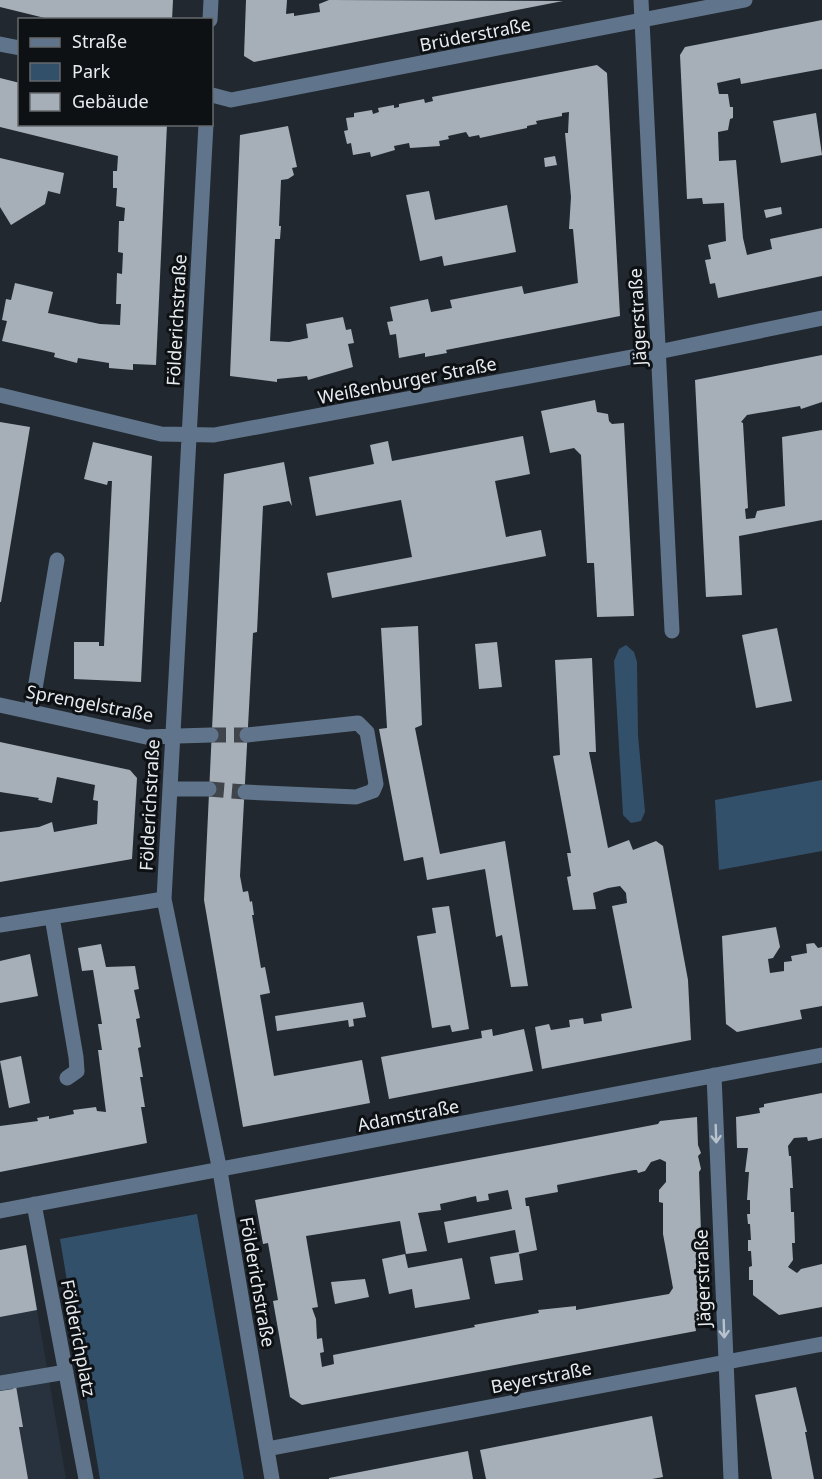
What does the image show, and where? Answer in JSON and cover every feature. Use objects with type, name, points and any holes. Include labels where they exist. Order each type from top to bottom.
[{"type":"street","points":[[210,18],[211,0]]},
{"type":"street","name":"Jägerstraße","points":[[641,0],[672,632]]},
{"type":"street","name":"Brüderstraße","points":[[213,95],[231,100],[642,22],[745,0]]},
{"type":"street","points":[[0,44],[18,48]]},
{"type":"street","name":"Földerichstraße","points":[[206,126],[164,899],[220,1171],[272,1479]]},
{"type":"street","name":"Weißenburger Straße","points":[[0,395],[161,434],[214,435],[658,352],[822,318]]},
{"type":"street","points":[[31,712],[57,560]]},
{"type":"street","name":"Sprengelstraße","points":[[0,705],[146,737],[212,735]]},
{"type":"street","points":[[245,792],[356,796],[373,791],[376,777],[367,732],[358,723],[247,735]]},
{"type":"street","points":[[170,789],[209,789]]},
{"type":"street","points":[[0,926],[164,899]]},
{"type":"street","points":[[52,917],[76,1057],[77,1071],[67,1078]]},
{"type":"street","name":"Adamstraße","points":[[0,1211],[220,1171],[822,1054]]},
{"type":"street","name":"Jägerstraße","points":[[714,1075],[731,1479]]},
{"type":"street","name":"Földerichplatz","points":[[34,1204],[86,1479]]},
{"type":"street","name":"Beyerstraße","points":[[267,1449],[822,1344]]},
{"type":"street","points":[[0,1383],[66,1372]]},
{"type":"shaded area","points":[[37,1310],[66,1479],[0,1479],[0,1317]]},
{"type":"green space","points":[[626,645],[634,652],[637,662],[638,735],[645,812],[641,821],[631,823],[623,815],[614,661],[619,649]]},
{"type":"green space","points":[[822,780],[822,851],[719,870],[715,800]]},
{"type":"green space","points":[[197,1214],[244,1479],[100,1479],[60,1239]]},
{"type":"building","points":[[0,0],[173,0],[172,18],[45,18],[0,7]]},
{"type":"building","points":[[246,0],[287,0],[286,14],[294,13],[294,16],[320,12],[319,4],[329,0],[563,1],[254,62],[244,56]]},
{"type":"building","points":[[822,20],[822,69],[741,84],[740,78],[717,83],[719,94],[728,94],[730,107],[733,107],[733,118],[730,119],[728,130],[718,132],[719,161],[736,160],[743,238],[747,255],[772,249],[770,239],[822,228],[822,276],[718,298],[715,283],[710,284],[705,260],[711,259],[708,245],[726,241],[724,203],[703,204],[702,198],[687,199],[680,55],[685,47]]},
{"type":"building","points":[[597,65],[607,73],[620,316],[446,350],[447,353],[425,357],[425,353],[399,358],[396,334],[390,335],[387,322],[393,321],[390,307],[428,299],[431,312],[452,308],[450,300],[522,286],[524,294],[578,283],[573,229],[569,229],[571,197],[565,133],[568,133],[569,112],[562,113],[562,116],[536,121],[537,124],[527,126],[527,128],[480,138],[479,135],[469,137],[466,132],[448,136],[449,139],[439,141],[440,146],[410,148],[409,143],[394,146],[395,150],[371,157],[370,152],[353,155],[351,143],[347,144],[344,131],[348,130],[346,118],[354,117],[354,113],[372,110],[373,114],[379,112],[378,108],[394,105],[394,108],[399,107],[399,104],[424,99],[425,103],[433,101],[432,97]]},
{"type":"building","points":[[0,78],[18,82],[18,126],[167,126],[156,365],[133,364],[133,370],[109,368],[109,363],[78,358],[77,363],[54,357],[55,353],[2,341],[7,321],[2,320],[6,299],[11,300],[15,283],[53,292],[48,313],[100,324],[120,325],[121,304],[116,304],[117,273],[122,274],[123,253],[118,252],[119,221],[124,221],[125,208],[116,206],[117,188],[113,188],[113,171],[117,171],[118,156],[0,127]]},
{"type":"building","points":[[816,113],[822,155],[781,163],[773,121]]},
{"type":"building","points":[[288,126],[297,167],[292,168],[294,175],[281,180],[279,226],[281,226],[280,239],[275,239],[270,341],[289,342],[308,338],[306,324],[343,317],[346,330],[351,329],[354,343],[348,344],[353,367],[308,380],[307,376],[277,379],[277,382],[230,376],[240,135]]},
{"type":"building","points":[[555,156],[557,165],[545,167],[544,158]]},
{"type":"building","points":[[0,158],[64,173],[60,194],[48,191],[45,204],[11,225],[0,207]]},
{"type":"building","points":[[429,191],[435,220],[507,205],[516,252],[444,266],[442,256],[420,261],[406,195]]},
{"type":"building","points":[[781,207],[782,214],[766,218],[764,210]]},
{"type":"building","points":[[822,355],[822,402],[801,409],[800,406],[747,415],[741,422],[743,423],[748,508],[745,509],[746,519],[755,518],[757,511],[785,506],[782,437],[822,430],[822,520],[739,536],[742,595],[706,597],[695,380]]},
{"type":"building","points":[[595,400],[597,412],[608,414],[612,424],[624,423],[634,616],[597,617],[594,563],[587,563],[581,455],[574,448],[550,453],[541,411]]},
{"type":"building","points":[[0,422],[30,427],[1,602],[0,602]]},
{"type":"building","points":[[523,436],[530,474],[495,481],[506,537],[541,530],[546,556],[332,598],[327,573],[412,557],[401,500],[316,516],[309,477],[374,464],[370,445],[388,441],[392,461]]},
{"type":"building","points":[[93,442],[152,456],[141,682],[74,679],[74,642],[99,642],[99,646],[104,646],[112,481],[108,481],[107,485],[84,479]]},
{"type":"building","points":[[284,462],[292,506],[289,501],[263,506],[257,632],[253,633],[240,876],[243,892],[248,891],[250,902],[252,901],[254,915],[252,915],[261,968],[265,967],[270,993],[260,995],[274,1076],[362,1060],[370,1103],[243,1127],[204,900],[224,474]]},
{"type":"building","points":[[418,626],[422,725],[415,728],[440,854],[505,841],[528,986],[511,987],[502,935],[496,937],[485,869],[427,880],[423,857],[404,861],[379,729],[387,728],[381,628]]},
{"type":"building","points":[[777,628],[792,701],[756,708],[742,635]]},
{"type":"building","points":[[497,642],[502,687],[479,689],[475,644]]},
{"type":"building","points":[[592,658],[596,752],[589,752],[608,848],[629,840],[633,850],[656,841],[663,846],[688,980],[691,1040],[542,1069],[535,1027],[549,1024],[551,1030],[570,1027],[569,1020],[583,1018],[584,1024],[602,1021],[601,1014],[632,1008],[612,906],[627,903],[626,893],[620,886],[608,888],[593,893],[596,909],[573,910],[567,877],[571,876],[567,853],[571,853],[553,756],[560,755],[555,660]]},
{"type":"building","points":[[0,742],[130,770],[137,778],[132,859],[0,882],[0,832],[39,827],[52,822],[54,832],[97,824],[98,801],[93,800],[95,785],[57,777],[52,803],[38,800],[39,798],[0,792]]},
{"type":"building","points":[[449,906],[469,1029],[452,1032],[450,1025],[432,1028],[417,936],[436,933],[432,908]]},
{"type":"building","points":[[776,927],[780,947],[773,958],[768,959],[770,973],[784,971],[784,962],[792,961],[791,956],[807,953],[806,944],[814,943],[818,948],[822,947],[822,1006],[800,1010],[802,1019],[737,1032],[726,1024],[722,936]]},
{"type":"building","points":[[101,944],[106,967],[135,966],[139,989],[134,990],[140,1018],[136,1019],[141,1047],[138,1048],[143,1077],[140,1077],[145,1107],[141,1107],[147,1143],[0,1172],[0,1126],[38,1121],[37,1118],[49,1116],[49,1119],[74,1114],[73,1110],[96,1107],[97,1111],[106,1112],[98,1050],[102,1050],[98,1024],[102,1024],[93,970],[82,971],[78,948]]},
{"type":"building","points":[[30,954],[38,996],[0,1003],[0,961]]},
{"type":"building","points":[[363,1002],[366,1017],[353,1019],[354,1026],[349,1027],[348,1020],[277,1031],[275,1016]]},
{"type":"building","points":[[492,1029],[493,1036],[524,1029],[533,1071],[389,1099],[381,1057],[482,1038],[481,1031]]},
{"type":"building","points":[[21,1056],[30,1103],[9,1108],[0,1061]]},
{"type":"building","points":[[822,1093],[822,1138],[808,1141],[807,1137],[794,1138],[788,1146],[789,1156],[791,1156],[793,1188],[790,1188],[791,1212],[794,1212],[795,1243],[792,1243],[793,1260],[788,1267],[797,1273],[801,1269],[822,1264],[822,1307],[779,1315],[753,1295],[753,1280],[749,1280],[749,1267],[752,1266],[751,1251],[748,1251],[748,1240],[751,1240],[747,1214],[750,1214],[750,1200],[747,1200],[749,1172],[745,1172],[748,1148],[737,1148],[736,1117],[760,1113],[759,1108],[764,1107],[764,1104]]},
{"type":"building","points":[[697,1117],[698,1145],[701,1153],[698,1156],[701,1169],[699,1172],[704,1324],[695,1324],[696,1331],[302,1405],[290,1397],[273,1301],[278,1300],[268,1243],[263,1244],[255,1200],[658,1124],[660,1121]],"holes":[[[660,1159],[666,1162],[666,1182],[659,1190],[659,1202],[663,1203],[663,1234],[673,1288],[669,1294],[576,1310],[576,1306],[538,1310],[539,1313],[333,1355],[334,1364],[322,1367],[320,1353],[324,1352],[322,1338],[317,1339],[316,1319],[312,1308],[318,1307],[306,1236],[400,1221],[406,1254],[427,1251],[418,1213],[441,1210],[440,1204],[476,1196],[477,1202],[489,1200],[488,1194],[508,1190],[512,1209],[444,1222],[448,1243],[515,1230],[519,1252],[490,1257],[495,1284],[523,1280],[519,1254],[537,1250],[529,1206],[526,1206],[525,1198],[558,1192],[557,1185],[634,1170],[638,1173],[645,1171],[651,1162]]]},
{"type":"building","points":[[26,1245],[37,1310],[0,1317],[0,1250]]},
{"type":"building","points":[[405,1254],[408,1268],[462,1258],[470,1299],[415,1308],[412,1289],[389,1294],[382,1259]]},
{"type":"building","points":[[365,1279],[369,1297],[335,1304],[331,1282]]},
{"type":"building","points":[[13,1386],[16,1386],[23,1427],[19,1427],[28,1479],[0,1479],[0,1391],[13,1389]]},
{"type":"building","points":[[796,1387],[807,1432],[805,1432],[814,1479],[772,1479],[755,1395]]},
{"type":"building","points":[[652,1416],[663,1477],[652,1479],[486,1479],[480,1450]]},
{"type":"building","points":[[468,1451],[473,1479],[329,1479],[329,1478]]},
{"type":"tunnel","points":[[211,735],[247,735]]},
{"type":"tunnel","points":[[209,789],[245,792]]}]
